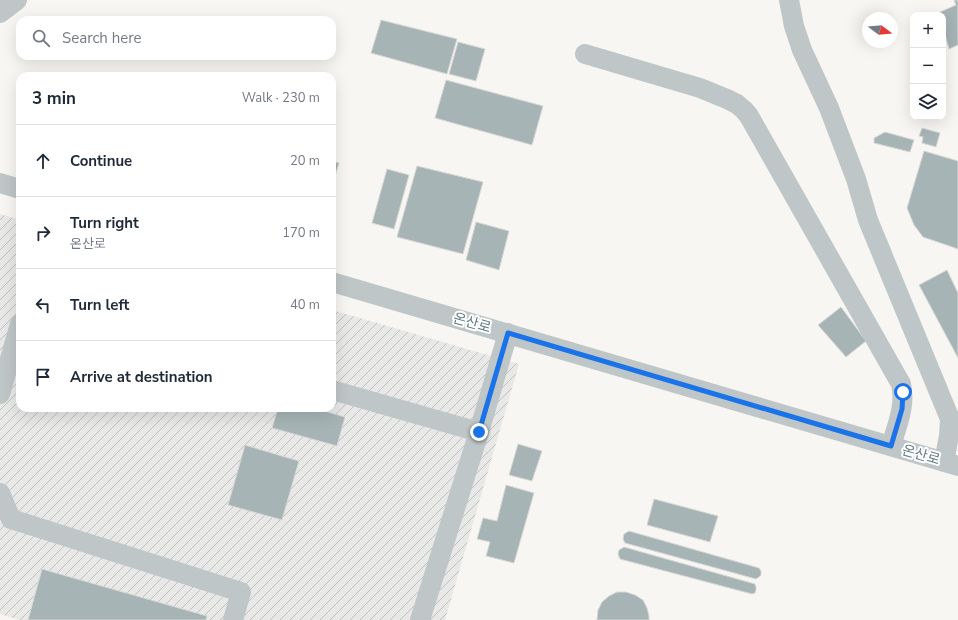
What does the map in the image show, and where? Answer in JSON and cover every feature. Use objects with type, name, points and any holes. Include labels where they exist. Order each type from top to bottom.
[{"type":"street","points":[[0,13],[17,0]]},
{"type":"street","points":[[791,1],[794,26],[802,50],[829,108],[856,179],[868,220],[950,419],[949,436],[951,464]]},
{"type":"street","points":[[585,54],[700,88],[727,98],[737,104],[749,116],[901,384],[903,392],[902,409],[891,446]]},
{"type":"street","points":[[0,184],[16,188]]},
{"type":"street","name":"온산로","points":[[336,283],[951,464]]},
{"type":"street","points":[[420,620],[479,432],[508,333]]},
{"type":"street","points":[[0,394],[16,338]]},
{"type":"street","points":[[336,391],[479,432]]},
{"type":"street","points":[[0,493],[11,519],[241,592],[233,620]]},
{"type":"shaded area","points":[[0,214],[16,219],[16,412],[336,412],[336,311],[519,364],[445,620],[20,620],[0,614]]},
{"type":"building","points":[[954,0],[958,0],[958,45],[949,49],[946,38],[946,12],[940,12],[956,5]]},
{"type":"building","points":[[381,20],[457,39],[447,74],[371,53]]},
{"type":"building","points":[[458,42],[485,49],[476,81],[449,74]]},
{"type":"building","points":[[446,80],[543,106],[532,145],[435,118]]},
{"type":"building","points":[[922,128],[940,133],[936,147],[922,143],[923,137],[919,136]]},
{"type":"building","points":[[885,132],[914,140],[910,152],[874,143],[874,138]]},
{"type":"building","points":[[924,151],[958,161],[958,249],[923,237],[914,225],[907,208]]},
{"type":"building","points":[[336,162],[339,163],[336,173]]},
{"type":"building","points":[[417,166],[483,182],[463,254],[397,237]]},
{"type":"building","points":[[387,169],[409,175],[394,229],[372,223]]},
{"type":"building","points":[[476,222],[509,231],[499,270],[466,260]]},
{"type":"building","points":[[947,270],[958,293],[958,358],[919,285]]},
{"type":"building","points":[[841,307],[866,341],[846,357],[818,325]]},
{"type":"building","points":[[277,412],[328,412],[345,417],[337,446],[272,428]]},
{"type":"building","points":[[518,444],[542,451],[532,481],[509,475]]},
{"type":"building","points":[[245,445],[299,461],[282,520],[228,505]]},
{"type":"building","points":[[506,485],[534,493],[514,563],[486,556],[490,542],[477,539],[483,518],[497,521]]},
{"type":"building","points":[[654,499],[718,516],[710,542],[647,525]]},
{"type":"building","points":[[629,531],[759,568],[761,575],[756,579],[625,543],[623,539],[624,534]]},
{"type":"building","points":[[624,547],[755,584],[755,593],[752,594],[620,559],[618,554],[619,550]]},
{"type":"building","points":[[42,569],[207,616],[206,620],[28,620]]},
{"type":"building","points":[[617,592],[626,592],[643,600],[647,608],[649,620],[597,620],[598,610],[602,602]]},
{"type":"route","points":[[479,432],[508,333],[891,446],[902,409],[903,392]]}]
